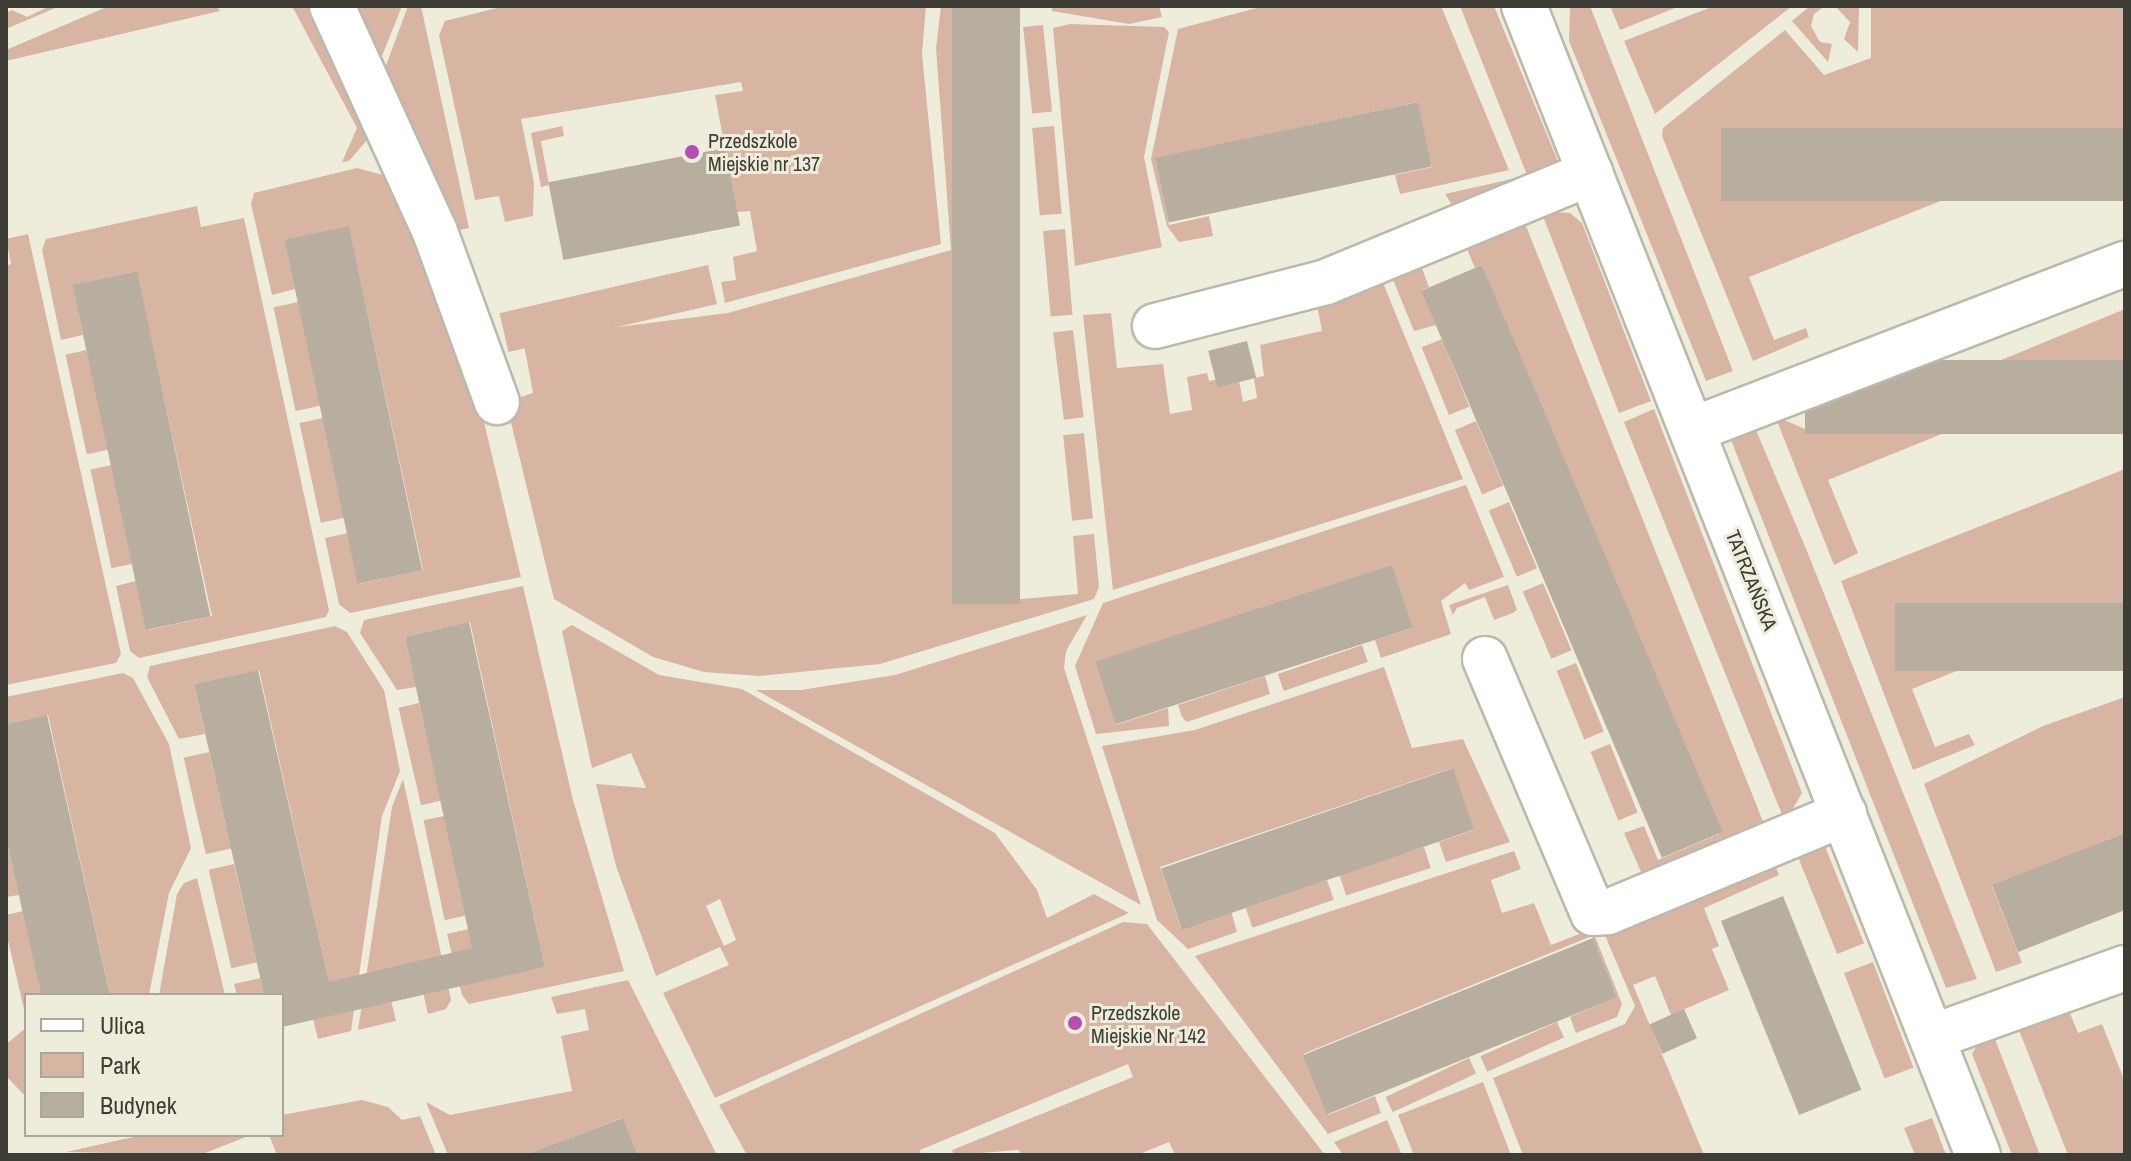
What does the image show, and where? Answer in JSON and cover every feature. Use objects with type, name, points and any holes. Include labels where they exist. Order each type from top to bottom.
[{"type":"street","points":[[332,6],[435,232],[497,402]]},
{"type":"street","name":"TATRZAŃSKA","points":[[1524,6],[1978,1155]]},
{"type":"street","points":[[1155,326],[1326,282],[1590,173]]},
{"type":"street","points":[[1692,430],[2125,264]]},
{"type":"street","points":[[1485,659],[1593,913],[1608,912],[1844,814]]},
{"type":"street","points":[[1932,1037],[2125,968]]},
{"type":"green space","points":[[50,6],[60,6],[6,29],[6,13],[12,10],[27,17]]},
{"type":"green space","points":[[109,6],[217,6],[220,11],[6,61],[6,50]]},
{"type":"green space","points":[[292,6],[316,6],[373,133],[349,161],[342,162],[357,128]]},
{"type":"green space","points":[[348,6],[402,6],[376,71]]},
{"type":"green space","points":[[408,6],[421,6],[469,228],[450,232],[381,79]]},
{"type":"green space","name":"Przedszkole Miejskie nr 137","points":[[505,6],[926,6],[922,54],[941,244],[725,303],[721,282],[736,280],[733,257],[757,251],[750,211],[737,212],[715,95],[743,91],[741,82],[521,119],[534,183],[533,216],[505,222],[499,196],[475,200],[439,35],[445,21]]},
{"type":"green space","points":[[941,6],[952,6],[1010,600],[1078,594],[1073,536],[1094,534],[1099,587],[1094,599],[880,664],[760,676],[704,672],[653,657],[554,599],[506,402],[533,393],[523,339],[728,313],[951,250],[936,48]]},
{"type":"green space","points":[[1052,6],[1159,6],[1162,17],[1129,24],[1052,11]]},
{"type":"green space","points":[[1264,6],[1441,6],[1509,170],[1400,194],[1395,175],[1432,167],[1417,102],[1155,159],[1169,225],[1209,216],[1213,236],[1179,242],[1167,226],[1151,159],[1178,29]]},
{"type":"green space","points":[[1460,6],[1494,6],[1559,164],[1531,185]]},
{"type":"green space","points":[[1570,6],[1590,6],[1733,371],[1706,381],[1569,41]]},
{"type":"green space","points":[[1680,6],[1620,30],[1611,8]]},
{"type":"green space","points":[[1714,6],[1792,6],[1655,114],[1624,41]]},
{"type":"green space","points":[[1810,6],[1825,6],[1814,14],[1811,26],[1820,42],[1832,44],[1828,62],[1792,21]]},
{"type":"green space","points":[[1835,6],[1859,6],[1858,52],[1844,39],[1850,22]]},
{"type":"green space","points":[[1871,6],[2125,6],[2125,128],[1749,277],[1774,340],[1806,328],[1809,337],[1753,361],[1662,136],[1663,128],[1785,30],[1824,75],[1871,58]]},
{"type":"green space","points":[[1070,24],[1164,27],[1169,32],[1144,157],[1162,247],[1075,266],[1053,28]]},
{"type":"green space","points":[[1043,25],[1052,112],[1032,114],[1023,27]]},
{"type":"green space","points":[[562,126],[564,136],[541,141],[549,185],[541,187],[531,133]]},
{"type":"green space","points":[[1054,126],[1062,214],[1040,216],[1032,128]]},
{"type":"green space","points":[[357,168],[397,179],[480,405],[521,577],[350,613],[339,604],[325,538],[348,533],[359,584],[423,570],[349,227],[285,240],[295,289],[272,295],[251,204],[254,193]]},
{"type":"green space","points":[[1516,178],[1523,190],[1458,214],[1445,194]]},
{"type":"green space","points":[[197,206],[201,227],[244,218],[329,610],[326,617],[139,658],[130,651],[116,586],[136,581],[148,630],[212,616],[136,271],[73,285],[83,335],[61,340],[42,250],[46,239]]},
{"type":"green space","points":[[1541,211],[1570,213],[1582,223],[1651,401],[1619,413]]},
{"type":"green space","points":[[1526,226],[1764,824],[1647,873],[1641,872],[1624,833],[1644,826],[1658,860],[1719,834],[1482,265],[1475,268],[1467,249]]},
{"type":"green space","points":[[1065,229],[1072,315],[1051,317],[1043,231]]},
{"type":"green space","points":[[28,234],[121,654],[116,663],[6,685],[6,266],[11,264],[6,239]]},
{"type":"green space","points":[[708,265],[717,304],[508,352],[499,313]]},
{"type":"green space","points":[[1421,266],[1429,287],[1422,290],[1436,325],[1414,331],[1392,277]]},
{"type":"green space","points":[[1381,278],[1463,479],[1113,590],[1083,315],[1111,313],[1117,368],[1163,364],[1170,414],[1192,410],[1187,377],[1207,373],[1209,381],[1238,375],[1243,402],[1257,398],[1254,378],[1264,376],[1260,345],[1322,331],[1317,306]]},
{"type":"green space","points":[[298,302],[320,406],[296,411],[274,307]]},
{"type":"green space","points":[[2125,309],[2125,360],[1828,480],[1858,553],[1834,565],[1775,416],[1805,429],[1841,426]]},
{"type":"green space","points":[[1073,330],[1084,417],[1064,420],[1053,332]]},
{"type":"green space","points":[[1442,339],[1469,407],[1449,415],[1422,347]]},
{"type":"green space","points":[[87,350],[108,450],[87,454],[65,355]]},
{"type":"green space","points":[[1654,409],[1802,793],[1785,822],[1624,422]]},
{"type":"green space","points":[[323,418],[344,518],[321,523],[300,423]]},
{"type":"green space","points":[[1476,421],[1503,485],[1482,494],[1455,430]]},
{"type":"green space","points":[[1753,423],[1977,979],[1946,988],[1731,440],[1739,428]]},
{"type":"green space","points":[[1084,433],[1093,519],[1072,521],[1063,435]]},
{"type":"green space","points":[[112,465],[133,564],[111,568],[90,470]]},
{"type":"green space","points":[[2125,469],[2125,603],[1912,689],[1935,747],[1969,734],[1975,745],[1913,770],[1841,581]]},
{"type":"green space","points":[[1466,485],[1504,577],[1469,590],[1465,583],[1441,601],[1451,634],[1381,658],[1375,640],[1412,628],[1391,565],[1115,725],[1168,708],[1169,726],[1096,734],[1075,666],[1103,603]]},
{"type":"green space","points":[[1509,502],[1537,568],[1517,577],[1489,511]]},
{"type":"green space","points":[[1543,583],[1572,650],[1551,659],[1523,592]]},
{"type":"green space","points":[[1508,585],[1517,610],[1513,613],[1494,620],[1485,597],[1457,608],[1453,615],[1449,605]]},
{"type":"green space","points":[[523,586],[573,800],[624,971],[469,1004],[462,995],[447,934],[469,929],[481,981],[545,967],[470,622],[405,637],[416,687],[397,690],[360,633],[364,620]]},
{"type":"green space","points":[[1087,615],[1066,651],[1064,668],[1141,905],[756,690],[801,690],[895,675]]},
{"type":"green space","points":[[572,625],[659,675],[742,689],[995,833],[1037,890],[1047,918],[1094,894],[1129,913],[715,1098],[663,993],[729,965],[720,947],[656,976],[616,866],[596,784],[646,788],[631,753],[592,768],[562,631]],"holes":[[[720,899],[736,940],[724,946],[706,906]]]},
{"type":"green space","points":[[335,626],[347,632],[384,690],[400,771],[382,816],[351,1031],[318,1039],[313,1019],[336,1014],[259,670],[194,684],[205,734],[179,739],[147,677],[150,666]]},
{"type":"green space","points":[[1362,645],[1368,662],[1284,691],[1278,674]]},
{"type":"green space","points":[[1576,663],[1604,732],[1584,739],[1557,671]]},
{"type":"green space","points":[[1384,667],[1412,748],[1463,739],[1510,842],[1446,862],[1439,842],[1474,830],[1452,768],[1160,867],[1181,928],[1231,911],[1237,932],[1188,949],[1157,920],[1102,746],[1195,730]]},
{"type":"green space","points":[[123,673],[133,678],[169,744],[191,848],[169,893],[149,993],[110,993],[48,715],[6,724],[6,697]]},
{"type":"green space","points":[[1265,676],[1270,694],[1187,722],[1182,717],[1178,705]]},
{"type":"green space","points":[[2125,697],[2125,833],[1992,886],[2022,963],[1996,972],[1924,784],[2043,726]]},
{"type":"green space","points":[[419,703],[441,800],[421,805],[399,708]]},
{"type":"green space","points":[[1610,744],[1638,813],[1618,820],[1591,752]]},
{"type":"green space","points":[[209,752],[231,848],[206,854],[184,758]]},
{"type":"green space","points":[[403,779],[451,1000],[446,1009],[428,1014],[416,962],[384,970],[396,1021],[358,1030],[392,807]]},
{"type":"green space","points":[[444,816],[465,916],[445,920],[423,820]]},
{"type":"green space","points":[[6,837],[19,895],[6,897]]},
{"type":"green space","points":[[1824,844],[1864,943],[1837,954],[1797,855]]},
{"type":"green space","points":[[1424,847],[1431,868],[1346,895],[1339,875]]},
{"type":"green space","points":[[1514,851],[1521,869],[1491,880],[1502,913],[1534,903],[1551,945],[1592,929],[1622,1004],[1617,1017],[1576,1033],[1570,1017],[1617,997],[1592,936],[1303,1054],[1328,1115],[1375,1096],[1381,1113],[1328,1134],[1195,956]]},
{"type":"green space","points":[[1770,854],[1779,875],[1704,908],[1719,946],[1712,949],[1729,990],[1671,1015],[1655,976],[1633,985],[1704,1155],[1523,1155],[1493,1078],[1625,1024],[1635,1006],[1604,933]]},
{"type":"green space","points":[[234,864],[257,962],[231,968],[209,870]]},
{"type":"green space","points":[[197,878],[225,993],[159,993],[177,894],[184,883]]},
{"type":"green space","points":[[1327,880],[1334,900],[1253,928],[1246,908]]},
{"type":"green space","points":[[23,911],[41,993],[24,993],[24,1009],[6,932],[6,915]]},
{"type":"green space","name":"Przedszkole Miejskie Nr 142","points":[[1123,922],[1147,924],[1325,1155],[1175,1155],[1169,1142],[1137,1155],[1021,1155],[1019,1150],[954,1155],[952,1150],[1133,1077],[1128,1064],[920,1150],[921,1155],[747,1155],[719,1105]]},
{"type":"green space","points":[[1873,962],[1913,1067],[1885,1079],[1844,973]]},
{"type":"green space","points":[[260,978],[264,993],[236,993],[234,984]]},
{"type":"green space","points":[[628,980],[717,1155],[632,1155],[622,1118],[537,1151],[538,1155],[448,1155],[426,1102],[450,1115],[572,1091],[561,1036],[589,1030],[585,1009],[557,1014],[551,997]]},
{"type":"green space","points":[[2067,1006],[2078,1033],[2102,1024],[2125,1082],[2125,1155],[2068,1155],[2017,1025]]},
{"type":"green space","points":[[1557,1022],[1564,1038],[1487,1072],[1480,1056]]},
{"type":"green space","points":[[24,1030],[24,1095],[6,1076],[6,1044]]},
{"type":"green space","points":[[1993,1034],[2040,1155],[2012,1155],[1972,1054],[1980,1040]]},
{"type":"green space","points":[[1469,1058],[1476,1073],[1393,1112],[1386,1097]]},
{"type":"green space","points":[[1483,1082],[1511,1155],[1414,1155],[1398,1115]]},
{"type":"green space","points":[[362,1100],[388,1107],[402,1120],[420,1116],[436,1155],[277,1155],[270,1137],[284,1137],[284,1115]]},
{"type":"green space","points":[[1932,1118],[1946,1155],[1915,1155],[1904,1128]]},
{"type":"green space","points":[[1387,1120],[1402,1155],[1343,1155],[1334,1142]]},
{"type":"green space","points":[[133,1137],[246,1137],[200,1155],[66,1152]]},
{"type":"building","points":[[952,6],[1020,6],[1020,604],[952,604]]},
{"type":"building","points":[[1418,102],[1432,167],[1169,222],[1155,158]]},
{"type":"building","points":[[1721,128],[2125,128],[2125,201],[1721,201]]},
{"type":"building","points":[[725,148],[740,226],[563,260],[548,182]]},
{"type":"building","points":[[349,226],[422,570],[358,584],[284,240]]},
{"type":"building","points":[[1482,265],[1723,832],[1662,858],[1421,291]]},
{"type":"building","points":[[137,271],[210,616],[146,630],[72,285]]},
{"type":"building","points":[[1247,341],[1256,378],[1217,388],[1208,351]]},
{"type":"building","points":[[1805,360],[2125,360],[2125,434],[1805,434]]},
{"type":"building","points":[[1392,565],[1412,628],[1116,724],[1095,661]]},
{"type":"building","points":[[1895,603],[2125,603],[2125,671],[1895,671]]},
{"type":"building","points":[[469,622],[545,967],[284,1027],[284,993],[264,993],[194,684],[258,670],[329,982],[472,948],[405,637]]},
{"type":"building","points":[[47,715],[110,993],[41,993],[6,837],[6,724]]},
{"type":"building","points":[[1453,768],[1474,829],[1182,930],[1161,869]]},
{"type":"building","points":[[2125,833],[2125,910],[2018,952],[1992,885]]},
{"type":"building","points":[[1783,896],[1861,1090],[1799,1115],[1721,921]]},
{"type":"building","points":[[1593,938],[1617,997],[1327,1115],[1303,1055]]},
{"type":"building","points":[[1684,1009],[1697,1038],[1662,1054],[1649,1024]]},
{"type":"building","points":[[623,1118],[637,1155],[533,1155],[533,1152]]},
{"type":"place","name":"Przedszkole Miejskie nr 137","points":[[692,152]]},
{"type":"place","name":"Przedszkole Miejskie Nr 142","points":[[1075,1023]]}]
